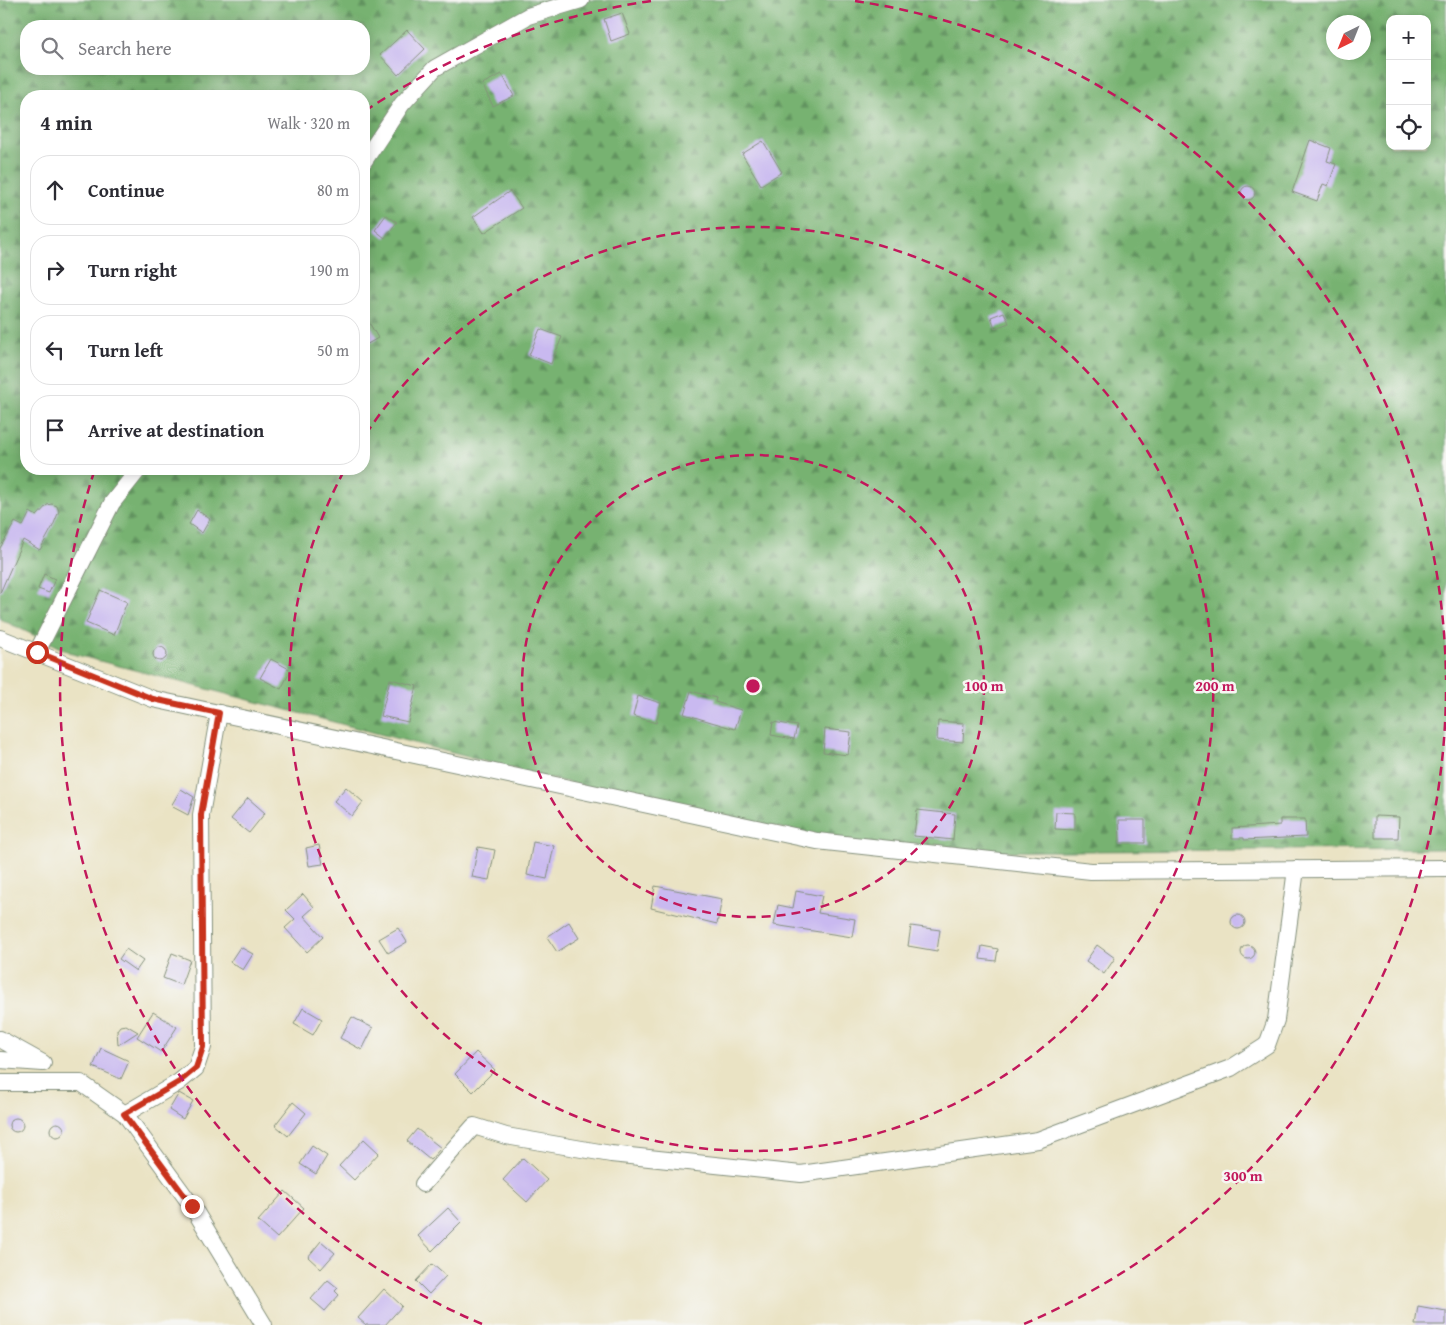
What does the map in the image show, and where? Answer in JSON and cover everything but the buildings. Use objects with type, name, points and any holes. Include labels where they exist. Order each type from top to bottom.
[{"type":"street","points":[[370,152],[402,104],[435,68],[528,16],[580,0]]},
{"type":"street","points":[[37,652],[112,503],[134,475]]},
{"type":"street","points":[[0,638],[153,699],[816,841],[1091,871],[1446,868]]},
{"type":"street","points":[[124,1114],[179,1082],[196,1068],[203,1047],[201,815],[219,713]]},
{"type":"street","points":[[423,1184],[474,1126],[506,1136],[610,1154],[800,1174],[1038,1140],[1231,1068],[1267,1046],[1276,1020],[1296,868]]},
{"type":"street","points":[[0,1039],[43,1064],[0,1060]]},
{"type":"street","points":[[0,1082],[81,1083],[124,1114],[192,1206],[264,1325]]},
{"type":"green space","points":[[0,0],[1446,0],[1446,849],[894,852],[552,779],[73,654],[0,619]]},
{"type":"route","points":[[37,652],[153,699],[219,713],[201,815],[200,891],[203,1047],[196,1068],[179,1082],[124,1114],[192,1206]]}]
